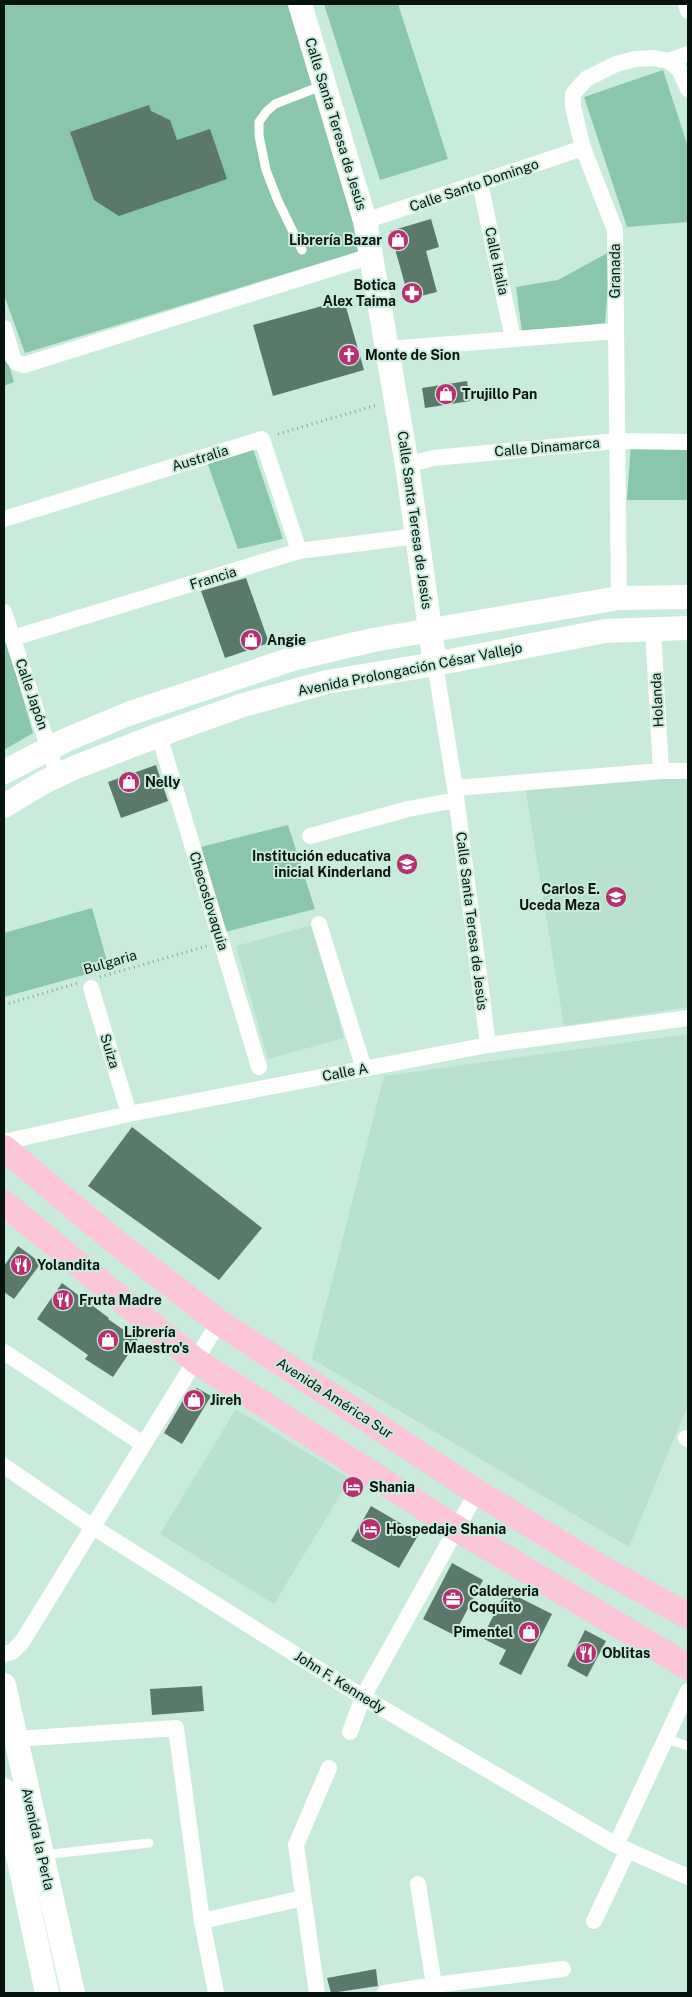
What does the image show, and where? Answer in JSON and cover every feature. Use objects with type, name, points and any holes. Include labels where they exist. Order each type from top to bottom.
[{"type":"main road","name":"Calle Santa Teresa de Jesús","points":[[300,4],[365,221],[397,399],[435,664]]},
{"type":"main road","points":[[4,772],[51,750],[66,740],[128,714],[292,659],[372,640],[619,598],[688,597]]},
{"type":"main road","name":"Avenida Prolongación César Vallejo","points":[[4,806],[42,783],[76,767],[158,735],[242,705],[327,682],[435,664],[605,631],[688,628]]},
{"type":"main road","name":"Avenida América Sur","points":[[4,1148],[113,1240],[219,1322],[477,1492],[603,1569],[688,1616]]},
{"type":"main road","points":[[4,1203],[196,1361],[456,1528],[688,1667]]},
{"type":"main road","name":"Avenida la Perla","points":[[4,1685],[73,1993]]},
{"type":"main road","name":"Avenida la Perla","points":[[4,1790],[47,1993]]},
{"type":"street","points":[[686,4],[688,11]]},
{"type":"street","points":[[668,61],[688,54]]},
{"type":"street","name":"Granada","points":[[619,598],[615,230],[583,148],[573,107],[574,94],[586,80],[616,64],[634,59],[654,58],[668,61]]},
{"type":"street","points":[[668,61],[679,69],[688,89]]},
{"type":"street","name":"Calle Santo Domingo","points":[[365,221],[583,148]]},
{"type":"street","name":"Calle Italia","points":[[480,183],[513,339]]},
{"type":"street","points":[[4,328],[13,358],[17,363],[24,365],[371,256]]},
{"type":"street","points":[[388,349],[616,331]]},
{"type":"street","points":[[262,439],[300,551]]},
{"type":"street","name":"Australia","points":[[4,519],[262,439]]},
{"type":"street","name":"Calle Dinamarca","points":[[407,465],[433,458],[616,441],[688,442]]},
{"type":"street","name":"Francia","points":[[13,638],[300,551],[417,536]]},
{"type":"street","name":"Calle Japón","points":[[4,612],[51,750],[58,777]]},
{"type":"street","name":"Holanda","points":[[653,629],[660,771]]},
{"type":"street","name":"Calle Santa Teresa de Jesús","points":[[435,664],[455,794],[488,1045]]},
{"type":"street","name":"Checoslovaquia","points":[[158,735],[259,1067]]},
{"type":"street","points":[[310,836],[455,794],[660,771],[688,771]]},
{"type":"street","points":[[319,924],[364,1069]]},
{"type":"street","name":"Suiza","points":[[90,983],[129,1114]]},
{"type":"street","name":"Calle A","points":[[4,1142],[129,1114],[488,1045],[688,1018]]},
{"type":"street","points":[[4,1654],[12,1652],[22,1642],[219,1322]]},
{"type":"street","points":[[4,1352],[143,1444]]},
{"type":"street","name":"John F. Kennedy","points":[[4,1466],[93,1527],[363,1697],[622,1847],[688,1877]]},
{"type":"street","points":[[350,1732],[363,1697],[477,1492]]},
{"type":"street","points":[[594,1921],[666,1739],[688,1691]]},
{"type":"street","points":[[16,1739],[176,1728],[202,1921],[216,1993]]},
{"type":"street","points":[[317,1993],[296,1845],[329,1768]]},
{"type":"street","points":[[418,1884],[434,1985]]},
{"type":"street","points":[[202,1921],[303,1898]]},
{"type":"street","points":[[385,1993],[563,1969]]},
{"type":"lane","points":[[302,250],[278,201],[266,170],[259,136],[259,122],[275,104],[324,84]]},
{"type":"lane","points":[[666,1739],[688,1746]]},
{"type":"lane","points":[[42,1855],[149,1843]]},
{"type":"path","points":[[262,439],[397,399]]},
{"type":"path","name":"Bulgaria","points":[[4,1005],[90,983],[222,942]]},
{"type":"shaded area","points":[[4,4],[289,4],[346,193],[360,251],[25,353],[4,295]]},
{"type":"shaded area","points":[[324,4],[398,4],[448,159],[380,180]]},
{"type":"shaded area","points":[[663,70],[688,147],[688,222],[627,227],[584,97]]},
{"type":"shaded area","points":[[611,251],[605,323],[522,332],[516,287],[558,280]]},
{"type":"shaded area","points":[[4,349],[14,382],[4,386]]},
{"type":"shaded area","points":[[688,443],[688,500],[627,500],[631,444]]},
{"type":"shaded area","points":[[252,446],[283,539],[238,549],[207,462]]},
{"type":"shaded area","points":[[4,633],[33,733],[4,750]]},
{"type":"shaded area","name":"Carlos E. Uceda Meza","points":[[688,776],[688,1007],[564,1026],[525,787]]},
{"type":"shaded area","points":[[288,825],[315,909],[225,932],[201,847]]},
{"type":"shaded area","points":[[92,908],[109,968],[4,997],[4,933]]},
{"type":"shaded area","points":[[312,925],[344,1038],[268,1059],[236,946]]},
{"type":"shaded area","points":[[688,1034],[688,1405],[629,1547],[312,1359],[384,1076]]},
{"type":"shaded area","points":[[236,1409],[350,1479],[274,1604],[160,1534]]},
{"type":"building","points":[[149,105],[151,111],[170,120],[177,140],[210,129],[227,179],[119,216],[94,200],[70,132]]},
{"type":"building","points":[[431,219],[439,247],[426,251],[437,292],[409,299],[390,231]]},
{"type":"building","points":[[344,300],[364,370],[273,396],[253,325]]},
{"type":"building","name":"Trujillo Pan","points":[[467,381],[470,401],[425,408],[422,388]]},
{"type":"building","points":[[246,578],[269,643],[225,658],[201,591]]},
{"type":"building","points":[[156,765],[168,801],[121,818],[108,782]]},
{"type":"building","points":[[132,1127],[262,1228],[219,1280],[88,1186]]},
{"type":"building","points":[[18,1246],[41,1263],[14,1299],[4,1292],[4,1266]]},
{"type":"building","points":[[62,1283],[138,1340],[113,1377],[85,1359],[88,1355],[37,1319]]},
{"type":"building","points":[[197,1388],[211,1396],[182,1444],[164,1433],[188,1392]]},
{"type":"building","points":[[371,1506],[419,1534],[399,1568],[351,1541]]},
{"type":"building","name":"Caldereria Coquito","points":[[452,1563],[483,1580],[454,1635],[423,1619]]},
{"type":"building","points":[[506,1591],[552,1614],[521,1675],[499,1664],[506,1650],[482,1638]]},
{"type":"building","name":"Oblitas","points":[[585,1630],[606,1641],[587,1677],[567,1666]]},
{"type":"building","points":[[202,1686],[204,1711],[152,1715],[150,1689]]},
{"type":"building","points":[[376,1969],[378,1986],[331,1993],[327,1978]]},
{"type":"place","name":"Librería Bazar","points":[[398,240]]},
{"type":"place","name":"Botica Alex Taima","points":[[412,293]]},
{"type":"place","name":"Monte de Sion","points":[[349,355]]},
{"type":"place","name":"Trujillo Pan","points":[[446,394]]},
{"type":"place","name":"Angie","points":[[251,640]]},
{"type":"place","name":"Nelly","points":[[129,782]]},
{"type":"place","name":"Institución educativa inicial Kinderland","points":[[407,864]]},
{"type":"place","name":"Carlos E. Uceda Meza","points":[[616,897]]},
{"type":"place","name":"Yolandita","points":[[21,1265]]},
{"type":"place","name":"Fruta Madre","points":[[63,1300]]},
{"type":"place","name":"Librería Maestro's","points":[[108,1340]]},
{"type":"place","name":"Jireh","points":[[194,1400]]},
{"type":"place","name":"Shania","points":[[353,1487]]},
{"type":"place","name":"Hospedaje Shania","points":[[370,1529]]},
{"type":"place","name":"Caldereria Coquito","points":[[453,1599]]},
{"type":"place","name":"Pimentel","points":[[529,1632]]},
{"type":"place","name":"Oblitas","points":[[586,1653]]}]
